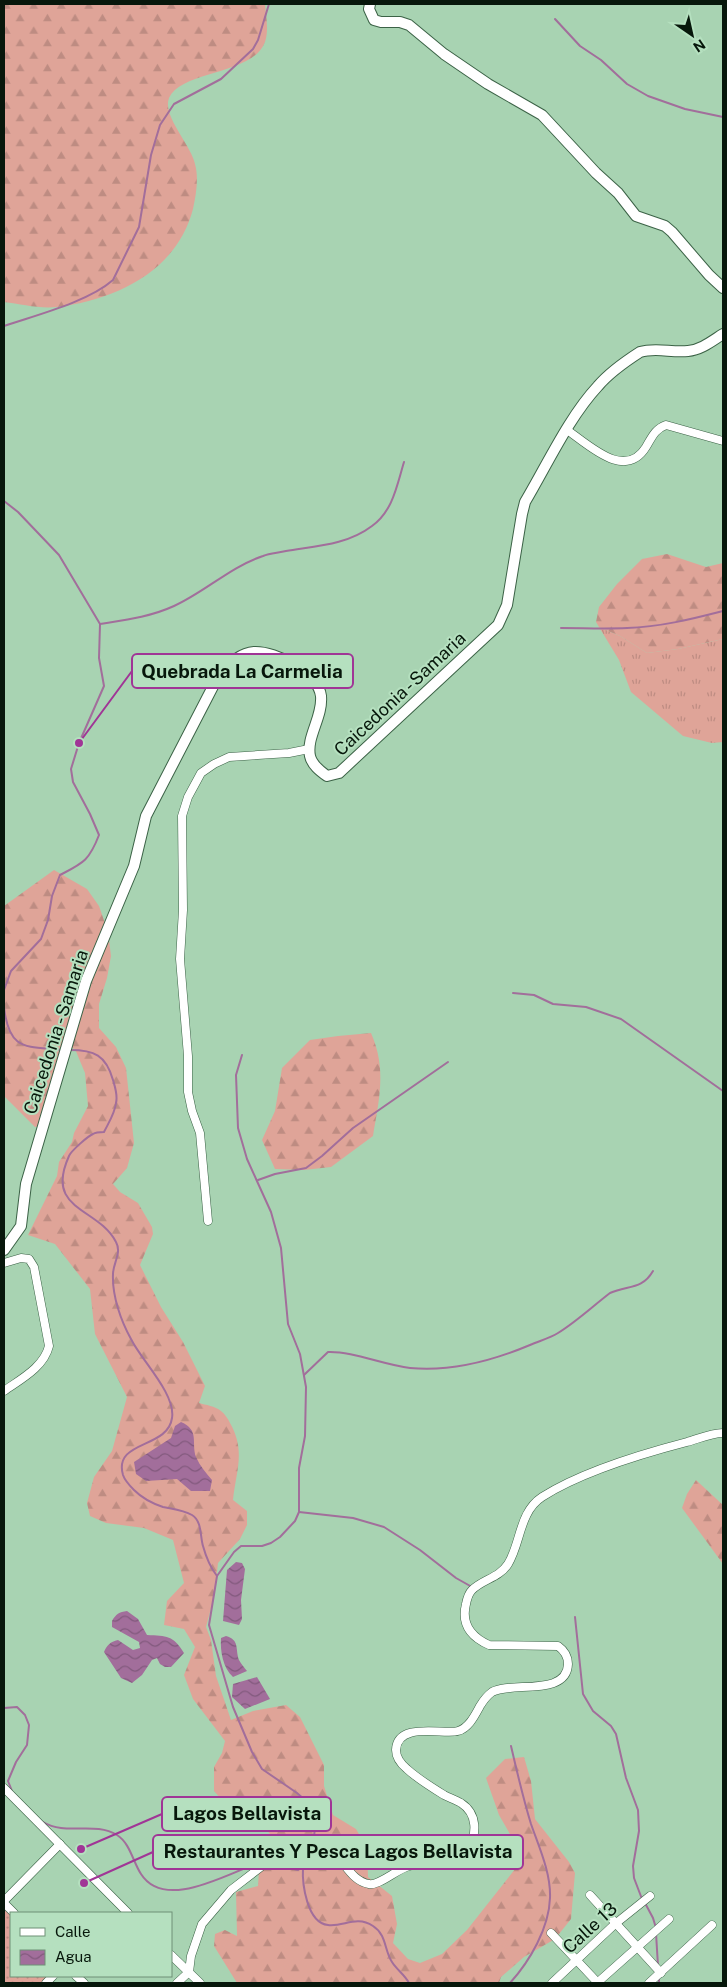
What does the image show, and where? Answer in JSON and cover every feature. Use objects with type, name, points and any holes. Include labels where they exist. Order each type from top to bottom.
[{"type":"street","points":[[370,4],[370,14],[376,22],[400,22],[409,25],[444,54],[488,84],[542,115],[596,173],[618,192],[636,216],[665,226],[709,276],[723,288]]},
{"type":"street","name":"Caicedonia - Samaria","points":[[4,1250],[21,1226],[26,1184],[86,981],[134,866],[146,816],[221,671],[230,663],[252,652],[286,660],[307,674],[321,694],[321,710],[309,749],[310,759],[318,770],[327,776],[339,773],[498,625],[507,605],[522,514],[526,502],[568,430],[598,385],[640,352],[648,349],[688,352],[703,347],[723,334]]},
{"type":"street","points":[[568,430],[606,457],[628,462],[636,459],[646,447],[652,435],[666,425],[677,426],[723,441]]},
{"type":"street","points":[[208,1221],[200,1133],[188,1092],[188,1056],[180,959],[183,910],[182,816],[188,797],[201,773],[214,764],[229,757],[289,753],[309,749]]},
{"type":"street","points":[[4,1263],[21,1258],[29,1259],[34,1267],[49,1346],[47,1354],[39,1365],[4,1391]]},
{"type":"street","points":[[178,1983],[189,1972],[191,1956],[202,1924],[231,1890],[288,1846],[295,1844],[329,1850],[354,1877],[361,1882],[370,1884],[376,1884],[394,1872],[407,1867],[427,1862],[458,1860],[467,1852],[474,1837],[476,1825],[472,1816],[463,1804],[418,1779],[402,1764],[397,1757],[396,1748],[400,1740],[408,1734],[416,1732],[435,1730],[458,1731],[468,1726],[483,1701],[492,1692],[551,1684],[563,1677],[568,1668],[568,1659],[564,1650],[558,1646],[489,1645],[479,1641],[466,1626],[464,1615],[468,1597],[477,1587],[500,1574],[508,1564],[524,1518],[533,1505],[541,1498],[588,1475],[652,1451],[723,1433]]},
{"type":"street","points":[[4,1788],[60,1844],[123,1912]]},
{"type":"street","points":[[13,1912],[4,1902],[60,1844]]},
{"type":"street","points":[[590,1895],[660,1973]]},
{"type":"street","name":"Calle 13","points":[[552,1983],[616,1924],[650,1896]]},
{"type":"street","points":[[551,1933],[598,1983],[669,1919]]},
{"type":"street","points":[[649,1983],[712,1925]]},
{"type":"street","points":[[172,1956],[200,1983]]},
{"type":"green space","points":[[4,4],[265,4],[267,33],[265,42],[258,53],[247,61],[233,67],[188,82],[176,89],[169,98],[168,105],[173,122],[192,156],[196,169],[195,198],[185,231],[173,249],[141,279],[101,297],[57,307],[37,307],[4,302]]},
{"type":"green space","points":[[667,554],[706,567],[723,563],[723,639],[678,649],[647,653],[620,636],[599,627],[596,622],[599,607],[617,584],[642,559]]},
{"type":"green space","points":[[599,627],[620,636],[647,653],[678,649],[723,639],[723,742],[712,743],[683,736],[631,692],[619,660]]},
{"type":"green space","points":[[54,870],[87,889],[99,906],[108,932],[111,956],[99,1004],[99,1028],[116,1047],[126,1068],[134,1143],[127,1168],[113,1184],[120,1192],[138,1203],[152,1227],[153,1234],[140,1265],[205,1386],[199,1403],[216,1408],[224,1414],[235,1433],[238,1443],[239,1461],[233,1500],[247,1511],[247,1525],[240,1539],[218,1563],[214,1597],[206,1627],[211,1640],[216,1676],[231,1720],[253,1711],[286,1705],[300,1717],[324,1765],[324,1786],[333,1815],[356,1829],[367,1848],[368,1877],[392,1896],[397,1924],[393,1943],[408,1959],[420,1963],[442,1954],[467,1930],[519,1864],[518,1848],[499,1815],[486,1778],[505,1759],[524,1757],[531,1781],[535,1819],[569,1862],[575,1873],[571,1919],[555,1939],[524,1957],[501,1977],[499,1983],[237,1983],[214,1946],[215,1934],[225,1930],[237,1936],[236,1892],[258,1886],[259,1870],[270,1834],[253,1814],[230,1809],[214,1791],[214,1767],[222,1753],[225,1741],[193,1699],[184,1675],[195,1647],[184,1629],[164,1625],[167,1601],[184,1583],[173,1540],[144,1528],[106,1523],[90,1516],[87,1503],[94,1477],[112,1451],[127,1397],[95,1334],[90,1289],[55,1244],[28,1235],[57,1176],[59,1162],[72,1142],[74,1133],[88,1106],[85,1073],[75,1049],[69,1047],[45,1125],[35,1127],[4,1096],[4,906]]},
{"type":"green space","points":[[371,1033],[379,1059],[380,1072],[379,1097],[373,1136],[331,1167],[304,1170],[275,1169],[262,1140],[275,1111],[282,1068],[310,1040]]},
{"type":"green space","points":[[696,1480],[723,1505],[723,1564],[682,1508],[687,1494]]},
{"type":"green space","points":[[4,1903],[10,1912],[10,1977],[52,1977],[46,1983],[4,1983]]},
{"type":"water","points":[[181,1422],[187,1425],[193,1433],[196,1457],[212,1480],[210,1491],[191,1491],[177,1479],[146,1481],[136,1474],[134,1462],[171,1438],[175,1426]]},
{"type":"water","points":[[236,1562],[242,1563],[245,1569],[241,1600],[242,1619],[239,1625],[223,1621],[227,1570]]},
{"type":"water","points":[[127,1611],[138,1619],[147,1635],[169,1638],[184,1653],[171,1667],[165,1667],[160,1664],[157,1658],[152,1660],[142,1675],[132,1683],[121,1678],[104,1652],[109,1644],[118,1640],[133,1650],[140,1648],[139,1642],[112,1627],[112,1621],[116,1615]]},
{"type":"water","points":[[226,1636],[235,1642],[239,1660],[247,1671],[233,1677],[227,1669],[222,1654],[221,1638]]},
{"type":"water","points":[[257,1677],[270,1699],[245,1709],[232,1697],[233,1684]]},
{"type":"waterway","points":[[4,326],[76,301],[90,295],[113,280],[139,227],[151,155],[160,125],[174,104],[221,79],[253,49],[258,40],[269,4]]},
{"type":"waterway","points":[[555,19],[580,46],[601,60],[627,84],[648,96],[685,109],[723,117]]},
{"type":"waterway","points":[[100,624],[137,618],[165,610],[240,566],[266,555],[331,544],[362,532],[379,520],[390,505],[404,462]]},
{"type":"waterway","points":[[4,501],[18,512],[59,555],[100,624],[99,658],[104,686],[79,743],[71,769],[73,782],[99,835],[88,856],[60,875],[52,896],[48,920],[41,939],[11,971],[4,990]]},
{"type":"waterway","points":[[561,628],[652,626],[688,620],[723,611]]},
{"type":"waterway","points":[[513,993],[534,995],[553,1004],[586,1007],[621,1019],[723,1091]]},
{"type":"waterway","points":[[4,1007],[10,1032],[21,1044],[62,1050]]},
{"type":"waterway","points":[[70,1050],[86,1051],[103,1060],[110,1072],[117,1100],[113,1114],[104,1132],[91,1135],[70,1154],[63,1174],[63,1188],[68,1198],[108,1231],[118,1246],[118,1254],[113,1270],[113,1282],[121,1316],[127,1332],[169,1398],[172,1409],[172,1418],[168,1428],[161,1435],[133,1450],[126,1456],[122,1464],[123,1475],[130,1486],[147,1500],[163,1507],[189,1513],[198,1521],[205,1554],[217,1576],[209,1625],[233,1707],[252,1752],[262,1769],[305,1800],[316,1817],[314,1837],[311,1844]]},
{"type":"waterway","points":[[217,1576],[234,1552],[241,1546],[262,1546],[271,1543],[280,1537],[295,1521],[299,1512],[299,1468],[305,1436],[306,1387],[300,1354],[288,1324],[281,1248],[271,1212],[247,1159],[238,1128],[236,1075],[242,1055]]},
{"type":"waterway","points":[[258,1180],[275,1174],[306,1168],[353,1128],[448,1062]]},
{"type":"waterway","points":[[304,1375],[328,1352],[337,1352],[410,1368],[426,1369],[456,1367],[486,1360],[516,1351],[555,1335],[610,1293],[639,1284],[649,1277],[653,1271]]},
{"type":"waterway","points":[[299,1512],[353,1518],[384,1527],[420,1550],[456,1578],[472,1587]]},
{"type":"waterway","points":[[575,1617],[583,1694],[593,1711],[611,1726],[616,1734],[626,1778],[638,1810],[639,1831],[633,1866],[634,1878],[642,1899]]},
{"type":"waterway","points":[[4,1708],[17,1707],[25,1715],[29,1725],[27,1745],[16,1762],[8,1781],[12,1791]]},
{"type":"waterway","points":[[510,1983],[525,1965],[537,1944],[546,1921],[550,1898],[547,1870],[528,1814],[511,1746]]},
{"type":"waterway","points":[[43,1822],[61,1828],[99,1829],[117,1835],[125,1843],[141,1874],[151,1884],[164,1889],[179,1890],[194,1887],[260,1864]]},
{"type":"waterway","points":[[309,1849],[304,1860],[303,1874],[307,1902],[315,1917],[321,1923],[328,1925],[361,1921],[373,1926],[381,1934],[392,1962],[409,1983]]},
{"type":"waterway","points":[[270,1864],[298,1870],[303,1866]]},
{"type":"waterway","points":[[645,1903],[656,1928]]},
{"type":"waterway","points":[[656,1933],[658,1966]]},
{"type":"waterway","points":[[659,1978],[659,1983]]},
{"type":"place","name":"Quebrada La Carmelia","points":[[79,743]]},
{"type":"place","name":"Lagos Bellavista","points":[[81,1849]]},
{"type":"place","name":"Restaurantes Y Pesca Lagos Bellavista","points":[[84,1883]]}]
